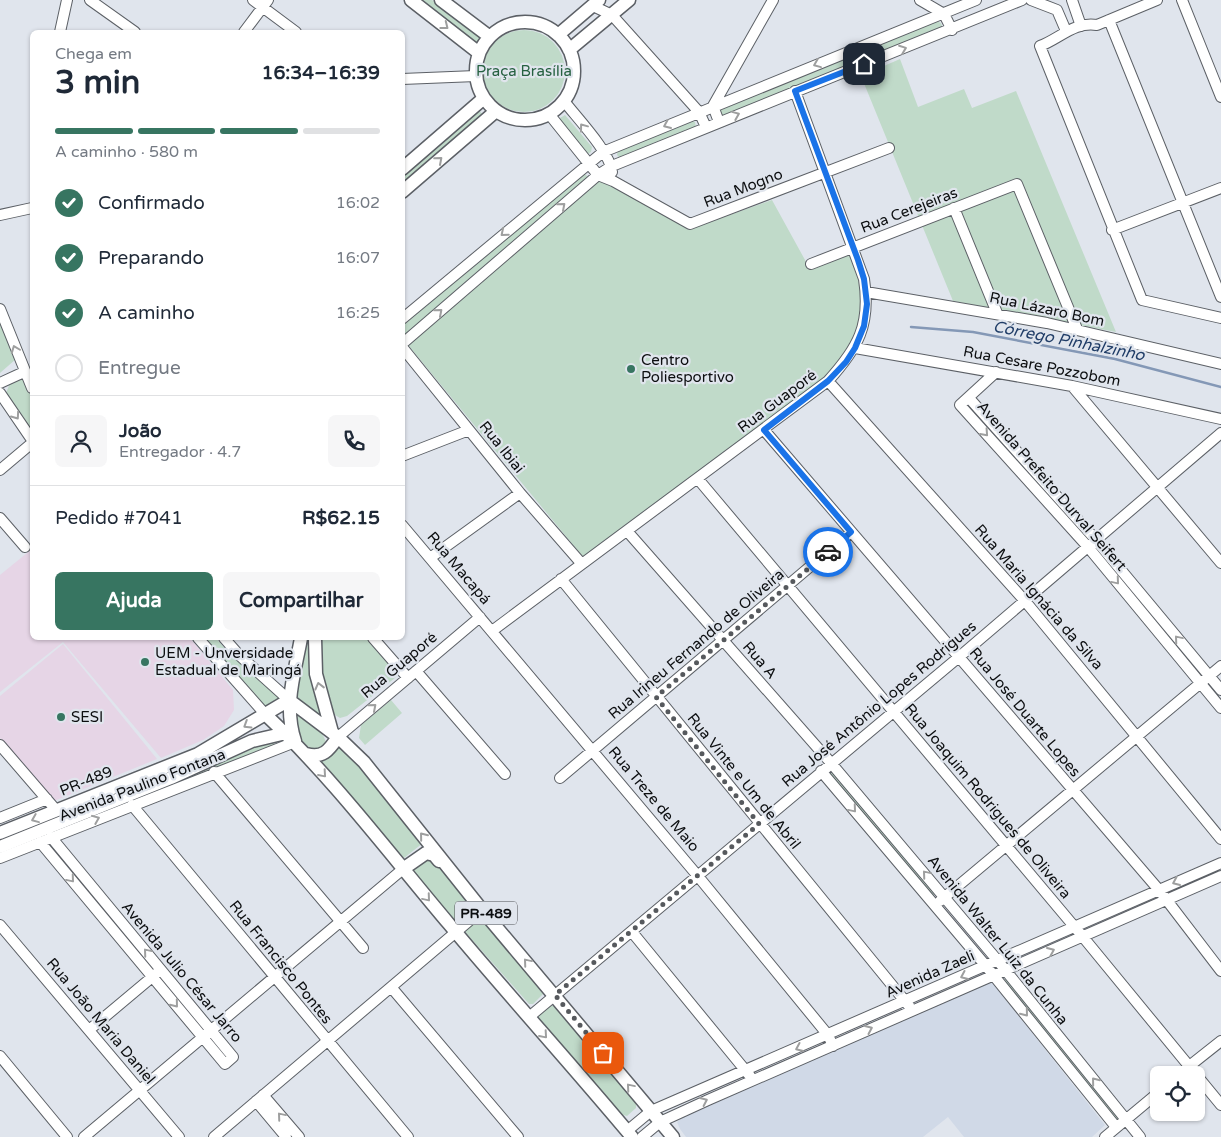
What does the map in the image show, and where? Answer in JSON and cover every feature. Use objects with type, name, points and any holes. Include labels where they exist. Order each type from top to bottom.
[{"type":"main road","points":[[411,0],[480,53]]},
{"type":"main road","points":[[441,0],[490,37]]},
{"type":"main road","points":[[569,50],[629,0]]},
{"type":"main road","points":[[558,35],[596,3]]},
{"type":"main road","points":[[524,22],[536,24],[558,35],[569,50],[573,60],[574,77],[564,101],[549,114],[536,119],[522,120],[508,117],[496,111],[484,98],[476,76],[480,53],[490,37],[512,24],[524,22]]},
{"type":"main road","points":[[405,166],[484,98]]},
{"type":"main road","points":[[405,189],[496,111]]},
{"type":"main road","points":[[290,738],[289,705],[301,640]]},
{"type":"main road","points":[[306,754],[313,756],[323,754],[335,735],[316,674],[315,640]]},
{"type":"main road","name":"PR-489","points":[[0,833],[198,754],[267,713],[289,705],[304,711],[335,735],[364,762],[482,910],[673,1137]]},
{"type":"main road","name":"PR-489","points":[[267,713],[306,754],[630,1134]]},
{"type":"main road","name":"PR-489","points":[[0,847],[171,778],[252,740],[290,738]]},
{"type":"main road","points":[[403,870],[426,853],[434,855],[443,866],[447,866]]},
{"type":"street","points":[[60,30],[67,0]]},
{"type":"street","points":[[90,0],[132,30]]},
{"type":"street","points":[[253,0],[265,3],[294,30]]},
{"type":"street","points":[[713,106],[773,0]]},
{"type":"street","points":[[920,0],[944,14],[952,30]]},
{"type":"street","points":[[405,316],[602,152],[976,0]]},
{"type":"street","points":[[405,342],[598,175],[612,166],[795,91],[952,30],[1022,0]]},
{"type":"street","points":[[1031,0],[1057,10],[1066,32]]},
{"type":"street","points":[[1072,0],[1080,26]]},
{"type":"street","points":[[1157,0],[1097,25],[1088,23],[1060,33],[1055,40],[1040,46],[1112,230],[1142,300],[1221,318]]},
{"type":"street","points":[[1182,0],[1221,97]]},
{"type":"street","points":[[245,30],[265,3]]},
{"type":"street","points":[[596,3],[612,15],[699,112],[706,127]]},
{"type":"street","points":[[1109,20],[1221,297]]},
{"type":"street","points":[[405,79],[476,76]]},
{"type":"street","name":"Rua Guaporé","points":[[492,631],[828,381],[855,348],[864,326],[866,292],[858,260],[795,91]]},
{"type":"street","points":[[564,101],[612,166],[613,181]]},
{"type":"street","points":[[713,106],[719,122]]},
{"type":"street","points":[[549,114],[598,175]]},
{"type":"street","name":"Rua Mogno","points":[[598,175],[613,181],[690,224],[889,148]]},
{"type":"street","name":"Rua Cerejeiras","points":[[811,264],[1017,184],[1077,329]]},
{"type":"street","points":[[1112,230],[1221,188]]},
{"type":"street","points":[[0,215],[30,208]]},
{"type":"street","points":[[954,208],[998,313]]},
{"type":"street","name":"Rua Lázaro Bom","points":[[866,292],[998,313],[1077,329],[1221,364]]},
{"type":"street","points":[[0,309],[30,384]]},
{"type":"street","name":"Rua Cesare Pozzobom","points":[[855,348],[1072,386],[1221,419]]},
{"type":"street","name":"Rua Ibiai","points":[[405,349],[520,493],[581,564]]},
{"type":"street","points":[[0,383],[24,372]]},
{"type":"street","points":[[969,398],[996,372]]},
{"type":"street","name":"Rua Maria Ignácia da Silva","points":[[828,381],[1025,601],[1221,839]]},
{"type":"street","points":[[1072,386],[1221,563]]},
{"type":"street","points":[[0,393],[30,439]]},
{"type":"street","name":"Avenida Prefeito Durval Seifert","points":[[1221,690],[1096,540],[969,398],[960,405],[1088,547],[1221,708]]},
{"type":"street","points":[[405,455],[469,430]]},
{"type":"street","name":"Rua José Duarte Lopes","points":[[764,430],[1159,890],[1221,970]]},
{"type":"street","name":"Rua José Antônio Lopes Rodrigues","points":[[529,1017],[893,713],[1221,433]]},
{"type":"street","points":[[0,470],[30,444]]},
{"type":"street","name":"Rua Joaquim Rodrigues de Oliveira","points":[[698,479],[1005,846],[1084,937],[1189,1066]]},
{"type":"street","points":[[430,558],[520,493]]},
{"type":"street","points":[[0,518],[25,547]]},
{"type":"street","name":"Rua Macapá","points":[[405,529],[492,631]]},
{"type":"street","name":"Rua A","points":[[627,531],[831,763]]},
{"type":"street","name":"Rua Irineu Fernando de Oliveira","points":[[560,778],[851,532]]},
{"type":"street","name":"Rua Vinte e Um de Abril","points":[[561,579],[759,824],[906,1001],[912,1011]]},
{"type":"street","name":"Rua Guaporé","points":[[335,735],[412,674],[480,616]]},
{"type":"street","name":"Rua Treze de Maio","points":[[492,631],[697,875],[828,1035],[833,1046]]},
{"type":"street","points":[[200,640],[267,713]]},
{"type":"street","points":[[226,640],[289,705]]},
{"type":"street","points":[[376,640],[412,674],[505,774]]},
{"type":"street","points":[[935,906],[1221,666]]},
{"type":"street","name":"Avenida Paulino Fontana","points":[[0,858],[214,772],[290,738]]},
{"type":"street","points":[[0,745],[56,810]]},
{"type":"street","name":"Avenida Walter Luiz da Cunha","points":[[831,763],[998,961],[1140,1137]]},
{"type":"street","points":[[214,772],[363,948]]},
{"type":"street","name":"Avenida Walter Luiz da Cunha","points":[[821,772],[986,966],[1116,1127]]},
{"type":"street","points":[[0,818],[47,799]]},
{"type":"street","name":"Rua Francisco Pontes","points":[[132,804],[408,1137]]},
{"type":"street","name":"Avenida Julio César Jarro","points":[[40,842],[225,1064],[233,1056],[51,837]]},
{"type":"street","name":"Avenida Zaeli","points":[[630,1134],[651,1111],[748,1071],[1221,863]]},
{"type":"street","points":[[84,1137],[403,870]]},
{"type":"street","name":"Avenida Zaeli","points":[[642,1137],[660,1122],[753,1080],[1221,876]]},
{"type":"street","points":[[214,1137],[482,910]]},
{"type":"street","name":"Rua João Maria Daniel","points":[[0,926],[179,1137]]},
{"type":"street","points":[[632,932],[748,1071],[753,1080]]},
{"type":"street","points":[[89,1030],[161,970]]},
{"type":"street","points":[[391,987],[518,1137]]},
{"type":"street","points":[[1189,1066],[1221,1041]]},
{"type":"street","points":[[0,1056],[67,1137]]},
{"type":"street","name":"Rua Joaquim Rodrigues de Oliveira","points":[[1205,1086],[1221,1105]]},
{"type":"street","points":[[260,1098],[286,1137]]},
{"type":"street","points":[[260,1098],[299,1137]]},
{"type":"street","points":[[1105,1137],[1150,1099]]},
{"type":"shaded area","name":"UEM - Unversidade Estadual de Maringá","points":[[30,551],[30,640],[192,640],[233,690],[234,710],[224,726],[203,740],[161,758],[63,642],[0,692],[0,575]]},
{"type":"shaded area","name":"SESI","points":[[63,644],[157,759],[54,801],[0,738],[0,696]]},
{"type":"shaded area","points":[[990,980],[1105,1125],[1092,1137],[964,1137],[948,1117],[923,1137],[686,1137],[680,1129],[677,1122],[682,1117]]},
{"type":"green space","points":[[416,0],[432,0],[482,38],[477,45]]},
{"type":"green space","points":[[937,21],[941,23],[943,29],[722,117],[720,108]]},
{"type":"green space","name":"Praça Brasília","points":[[524,30],[540,33],[553,42],[562,55],[565,71],[562,87],[553,100],[540,109],[524,112],[508,109],[495,100],[486,87],[483,71],[486,55],[495,42],[508,33]]},
{"type":"green space","points":[[900,59],[918,107],[964,89],[972,108],[1016,91],[1116,332],[953,301],[861,76]]},
{"type":"green space","points":[[477,108],[483,115],[405,182],[405,171]]},
{"type":"green space","points":[[565,115],[592,147],[591,152],[588,154],[584,152],[559,121]]},
{"type":"green space","points":[[691,121],[695,122],[696,128],[620,158],[617,155],[618,150]]},
{"type":"green space","points":[[584,173],[589,178],[407,335],[405,334],[405,322]]},
{"type":"green space","name":"Centro Poliesportivo","points":[[599,180],[690,229],[772,200],[810,269],[851,253],[858,276],[861,311],[860,323],[851,346],[827,377],[583,557],[408,345]]},
{"type":"green space","points":[[0,320],[16,359],[0,373]]},
{"type":"green space","points":[[20,378],[26,383],[30,390],[30,431],[6,393],[10,383]]},
{"type":"green space","points":[[204,640],[218,640],[227,651],[280,699],[267,708]]},
{"type":"green space","points":[[307,640],[310,640],[310,671],[323,723],[295,699]]},
{"type":"green space","points":[[321,640],[372,640],[400,674],[347,716],[340,718],[335,715],[322,677]]},
{"type":"green space","points":[[391,700],[402,713],[365,745],[359,738],[361,725]]},
{"type":"green space","points":[[293,714],[308,721],[322,733],[326,743],[322,751],[308,746],[300,739]]},
{"type":"green space","points":[[273,741],[275,743],[273,746],[11,848],[252,745]]},
{"type":"green space","points":[[337,742],[356,761],[423,843],[404,858],[318,761],[326,759],[331,755]]},
{"type":"green space","points":[[830,767],[936,893],[933,896],[827,770]]},
{"type":"green space","points":[[426,855],[446,871],[473,908],[459,920],[451,919],[413,872],[412,866]]},
{"type":"green space","points":[[478,919],[484,921],[544,993],[533,1004],[529,1004],[466,933],[466,928]]},
{"type":"green space","points":[[1007,978],[1119,1118],[1116,1121],[1003,981]]},
{"type":"green space","points":[[550,1006],[554,1006],[636,1102],[636,1108],[627,1116],[620,1114],[539,1018],[539,1014]]},
{"type":"waterway","name":"Córrego Pinhalzinho","points":[[911,327],[973,332],[1115,359],[1221,387]]},
{"type":"way so far","points":[[603,1053],[555,995],[759,824],[656,697],[828,552]]},
{"type":"place","name":"Centro Poliesportivo","points":[[631,369]]},
{"type":"place","name":"UEM - Unversidade Estadual de Maringá","points":[[145,662]]},
{"type":"place","name":"SESI","points":[[61,717]]},
{"type":"route","points":[[828,552],[851,532],[764,430],[828,381],[846,362],[855,348],[864,326],[867,304],[864,279],[795,91],[864,64]]}]
